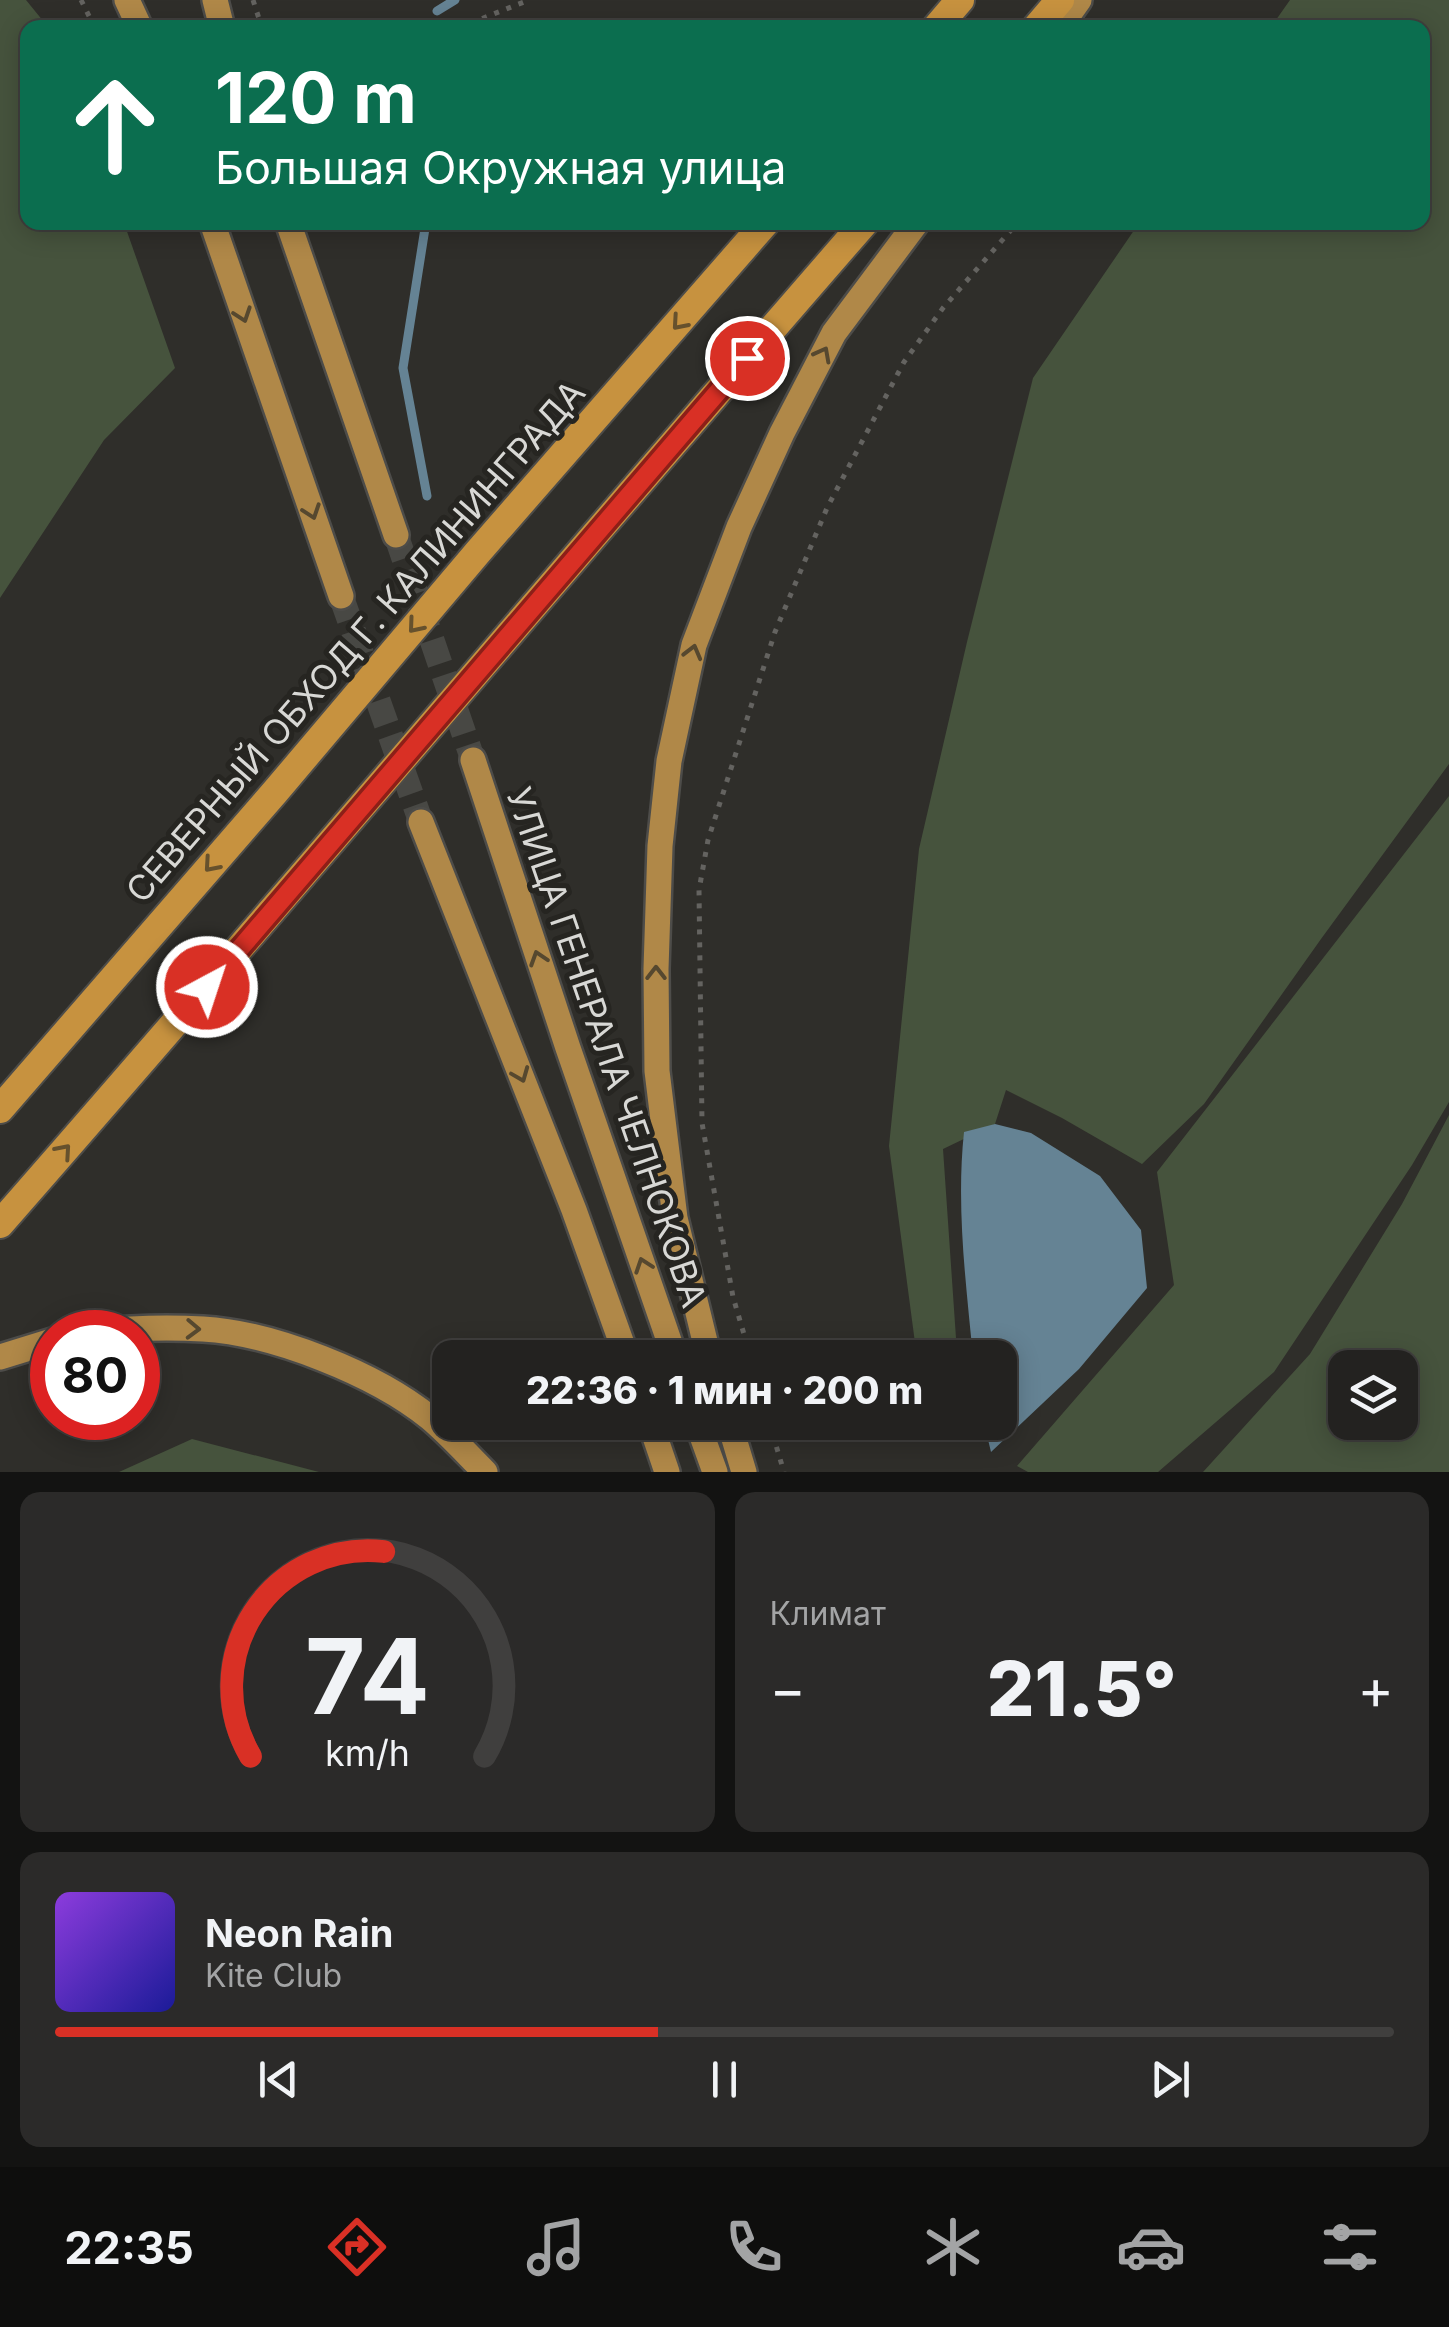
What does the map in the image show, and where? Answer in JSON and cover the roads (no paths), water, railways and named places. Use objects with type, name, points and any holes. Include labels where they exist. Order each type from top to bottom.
[{"type":"highway","points":[[943,20],[960,0]]},
{"type":"highway","points":[[1043,20],[1060,0]]},
{"type":"highway","name":"СЕВЕРНЫЙ ОБХОД Г. КАЛИНИНГРАДА","points":[[0,1109],[759,230]]},
{"type":"highway","points":[[0,1224],[858,230]]},
{"type":"main road","points":[[215,230],[341,596]]},
{"type":"main road","points":[[291,230],[396,535]]},
{"type":"main road","points":[[705,1340],[675,1218],[658,1071],[656,969],[669,760],[694,644],[739,528],[782,433],[834,333],[910,230]]},
{"type":"main road","name":"УЛИЦА ГЕНЕРАЛА ЧЕЛНОКОВА","points":[[472,760],[668,1340]]},
{"type":"main road","points":[[420,822],[574,1210],[621,1340]]},
{"type":"main road","points":[[160,1328],[207,1329],[268,1341],[326,1360],[382,1386],[430,1418],[485,1472]]},
{"type":"main road","points":[[0,1357],[30,1348]]},
{"type":"main road","points":[[656,1440],[667,1472]]},
{"type":"main road","points":[[703,1440],[715,1472]]},
{"type":"main road","points":[[734,1440],[744,1472]]},
{"type":"water","points":[[995,1124],[1031,1133],[1100,1176],[1141,1230],[1147,1288],[1079,1369],[1017,1427],[1017,1340],[971,1340],[963,1245],[964,1132]]},
{"type":"water","points":[[988,1440],[1004,1440],[991,1452]]},
{"type":"waterway","points":[[437,11],[455,0]]},
{"type":"waterway","points":[[425,230],[403,368],[427,496]]},
{"type":"tunnel","points":[[396,535],[473,760]]},
{"type":"tunnel","points":[[341,596],[421,822]]}]
